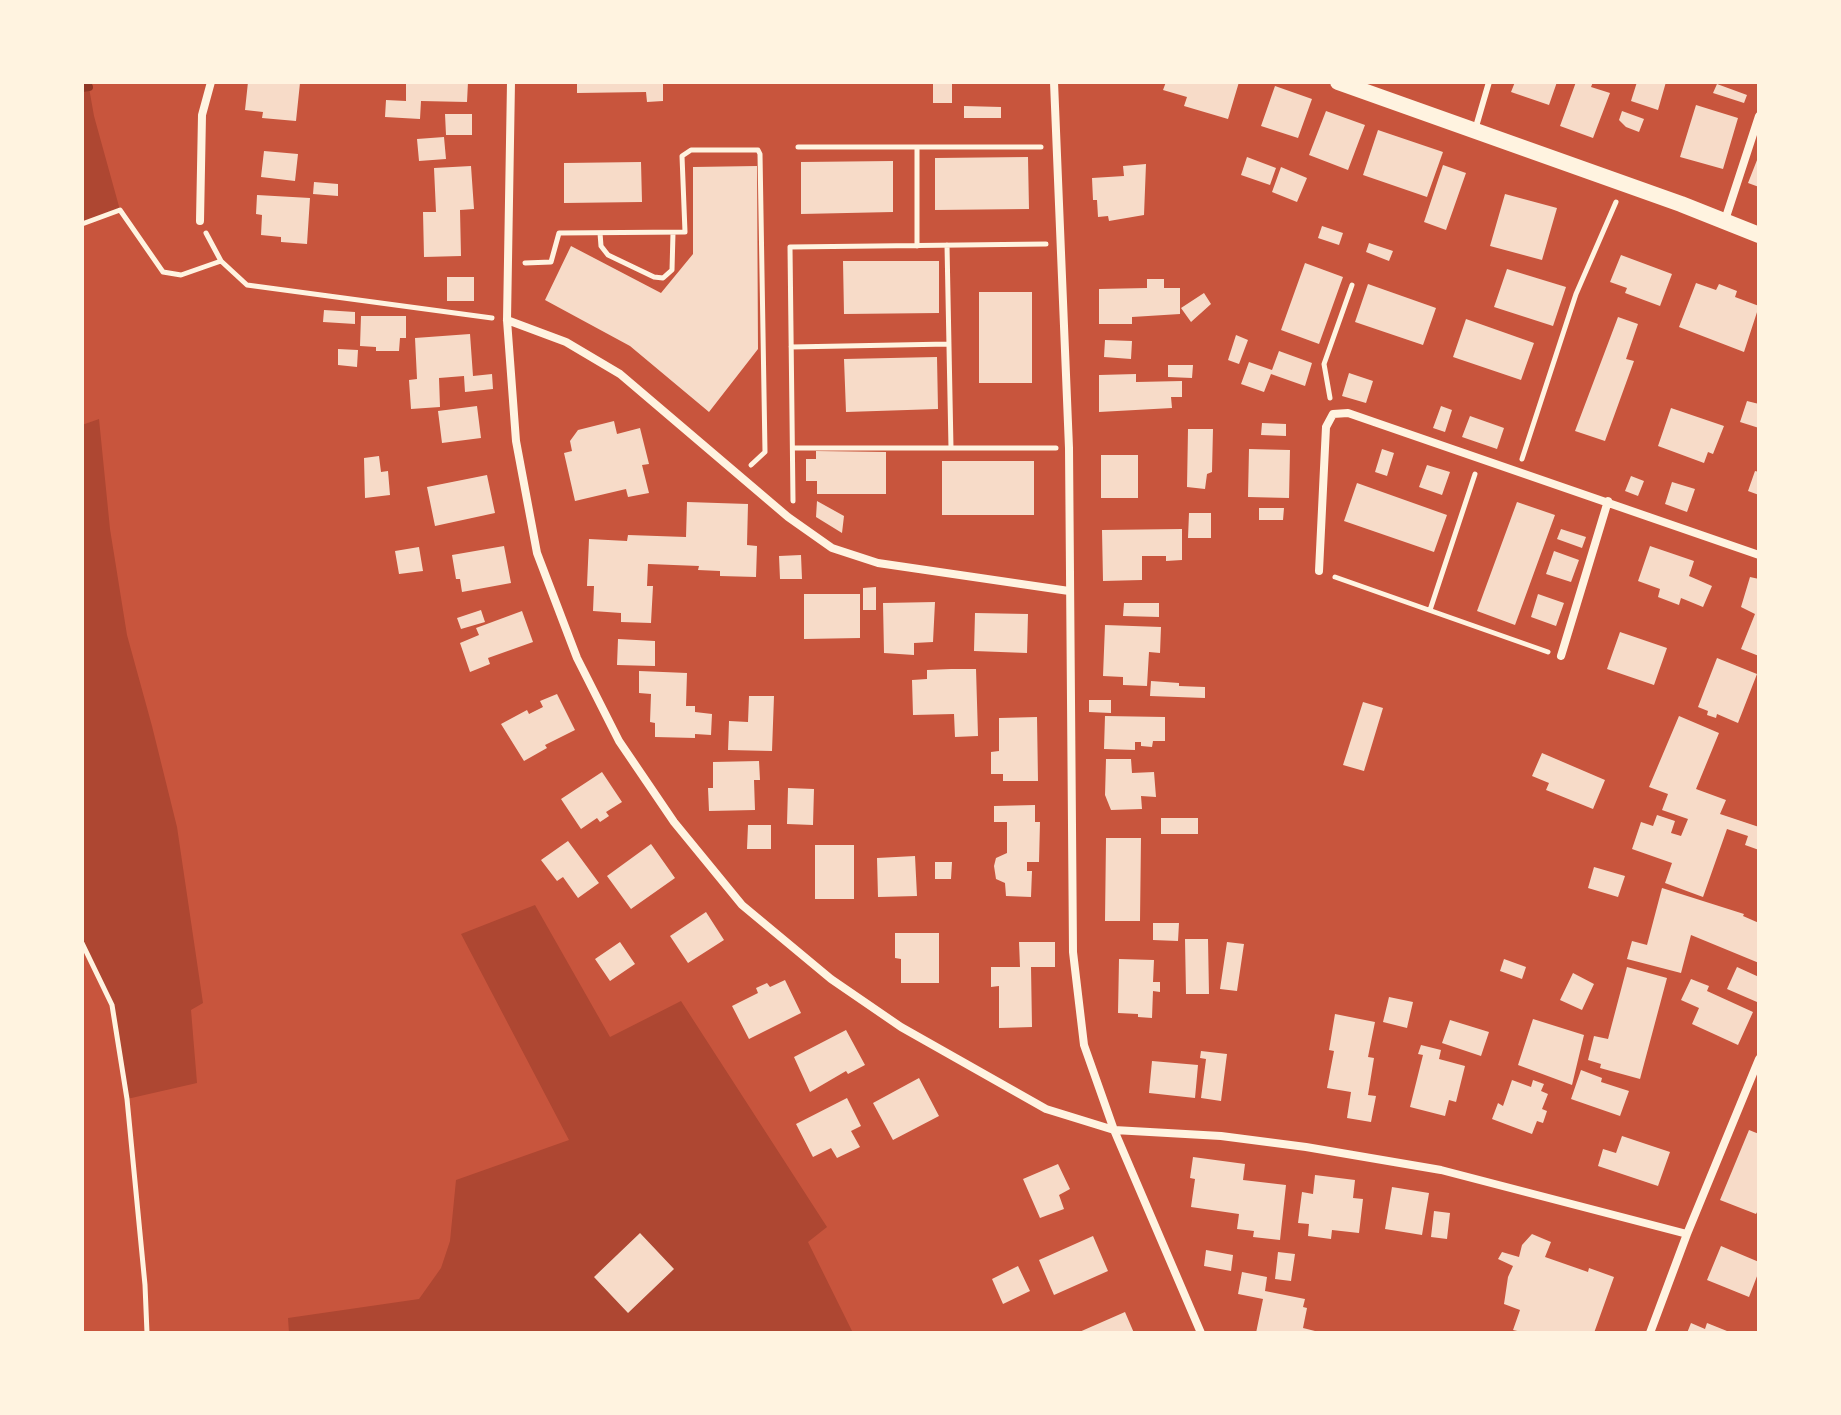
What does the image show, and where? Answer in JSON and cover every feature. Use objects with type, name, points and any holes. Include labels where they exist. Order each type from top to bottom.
[{"type":"main road","points":[[1338,82],[1624,183],[1759,235]]},
{"type":"street","points":[[200,221],[202,115],[211,82]]},
{"type":"street","points":[[511,82],[507,320],[516,441],[537,553],[577,658],[619,741],[674,822],[742,905],[831,979],[901,1027],[1046,1109],[1114,1130],[1221,1136],[1441,1170],[1687,1234]]},
{"type":"street","points":[[1054,82],[1069,448],[1073,952],[1084,1045],[1114,1130],[1201,1333]]},
{"type":"street","points":[[1725,220],[1759,116]]},
{"type":"street","points":[[507,320],[566,342],[620,374],[794,521],[832,548],[878,563],[1069,591]]},
{"type":"street","points":[[1319,571],[1326,427],[1333,414],[1348,413],[1759,555]]},
{"type":"street","points":[[1561,656],[1608,501]]},
{"type":"street","points":[[1650,1333],[1759,1059]]},
{"type":"lane","points":[[1475,130],[1489,82]]},
{"type":"path","points":[[798,147],[1055,147]]},
{"type":"path","points":[[917,147],[917,246]]},
{"type":"path","points":[[508,263],[551,262],[559,233],[685,232],[682,156],[691,150],[758,150],[765,452],[740,475]]},
{"type":"path","points":[[1518,471],[1576,294],[1624,183]]},
{"type":"path","points":[[82,224],[120,210],[163,272],[181,275],[221,261]]},
{"type":"path","points":[[200,221],[221,261],[247,285],[507,320]]},
{"type":"path","points":[[600,233],[601,246],[608,255],[654,277],[663,278],[672,270],[673,233]]},
{"type":"path","points":[[794,521],[790,247],[1059,244]]},
{"type":"path","points":[[947,245],[951,448]]},
{"type":"path","points":[[1333,414],[1324,364],[1352,285]]},
{"type":"path","points":[[791,347],[949,344]]},
{"type":"path","points":[[793,448],[1069,448]]},
{"type":"path","points":[[1430,610],[1481,458]]},
{"type":"path","points":[[1319,571],[1561,656]]},
{"type":"path","points":[[82,943],[112,1005],[127,1099],[147,1333]]},
{"type":"shaded area","points":[[82,82],[88,82],[94,116],[120,210],[82,224]]},
{"type":"shaded area","points":[[99,419],[110,529],[127,635],[177,827],[203,1003],[191,1010],[197,1083],[127,1099],[112,1005],[82,943],[82,425]]},
{"type":"shaded area","points":[[535,905],[610,1037],[681,1001],[827,1227],[808,1242],[853,1333],[289,1333],[288,1318],[419,1299],[441,1268],[450,1241],[456,1180],[569,1140],[461,934]]},
{"type":"building","points":[[248,82],[300,83],[296,121],[262,118],[263,112],[245,110]]},
{"type":"building","points":[[406,82],[468,82],[467,102],[421,101],[420,119],[385,117],[386,100],[406,101]]},
{"type":"building","points":[[577,82],[663,82],[663,101],[647,102],[646,92],[577,93]]},
{"type":"building","points":[[933,82],[952,82],[952,103],[933,103]]},
{"type":"building","points":[[1166,82],[1239,82],[1228,119],[1184,106],[1187,97],[1163,90]]},
{"type":"building","points":[[1515,82],[1557,82],[1549,105],[1511,92]]},
{"type":"building","points":[[1576,82],[1593,82],[1591,87],[1610,93],[1593,138],[1560,126]]},
{"type":"building","points":[[1637,82],[1666,82],[1658,110],[1631,101]]},
{"type":"building","points":[[1717,84],[1747,95],[1744,103],[1713,93]]},
{"type":"building","points":[[1275,86],[1312,99],[1298,138],[1261,126]]},
{"type":"building","points":[[1696,105],[1738,118],[1723,169],[1680,157]]},
{"type":"building","points":[[964,106],[1001,107],[1001,118],[964,118]]},
{"type":"building","points":[[1326,111],[1365,125],[1348,170],[1309,155]]},
{"type":"building","points":[[1622,111],[1644,119],[1639,132],[1626,127],[1619,120]]},
{"type":"building","points":[[445,114],[472,114],[472,135],[446,135]]},
{"type":"building","points":[[1378,130],[1443,152],[1427,197],[1363,175]]},
{"type":"building","points":[[444,137],[446,159],[419,161],[417,139]]},
{"type":"building","points":[[264,151],[298,154],[295,181],[261,177]]},
{"type":"building","points":[[1759,155],[1759,187],[1748,183]]},
{"type":"building","points":[[1028,157],[1029,209],[935,210],[935,158]]},
{"type":"building","points":[[1247,157],[1276,168],[1270,185],[1241,175]]},
{"type":"building","points":[[893,161],[893,212],[801,214],[801,162]]},
{"type":"building","points":[[641,162],[642,202],[564,203],[564,163]]},
{"type":"building","points":[[1146,164],[1144,215],[1109,221],[1108,216],[1098,217],[1092,178],[1124,176],[1123,166]]},
{"type":"building","points":[[1443,165],[1466,173],[1446,230],[1424,222]]},
{"type":"building","points":[[471,166],[474,209],[460,210],[461,256],[424,257],[423,212],[436,212],[434,168]]},
{"type":"building","points":[[757,166],[758,349],[709,412],[630,346],[545,300],[571,246],[661,293],[693,254],[693,167]]},
{"type":"building","points":[[1281,167],[1307,178],[1297,202],[1272,192]]},
{"type":"building","points":[[314,182],[338,184],[338,196],[313,194]]},
{"type":"building","points":[[1505,194],[1557,208],[1542,260],[1490,246]]},
{"type":"building","points":[[257,195],[310,198],[307,244],[281,242],[281,237],[261,235],[262,215],[256,214]]},
{"type":"building","points":[[1322,226],[1343,233],[1339,245],[1318,238]]},
{"type":"building","points":[[1369,243],[1393,251],[1389,261],[1366,252]]},
{"type":"building","points":[[1621,255],[1672,274],[1660,306],[1625,293],[1627,288],[1610,282]]},
{"type":"building","points":[[843,261],[939,261],[939,313],[844,314]]},
{"type":"building","points":[[1305,263],[1343,277],[1319,344],[1281,330]]},
{"type":"building","points":[[1507,269],[1566,287],[1553,326],[1494,307]]},
{"type":"building","points":[[447,277],[474,277],[474,301],[447,301]]},
{"type":"building","points":[[1147,279],[1164,279],[1164,288],[1180,288],[1180,314],[1132,317],[1132,324],[1099,324],[1099,289],[1147,288]]},
{"type":"building","points":[[1696,283],[1716,290],[1719,284],[1737,291],[1735,297],[1759,306],[1744,352],[1679,327]]},
{"type":"building","points":[[1368,284],[1436,308],[1423,345],[1355,322]]},
{"type":"building","points":[[979,292],[1032,292],[1032,383],[979,383]]},
{"type":"building","points":[[1204,293],[1211,304],[1191,322],[1181,308]]},
{"type":"building","points":[[324,310],[355,312],[355,324],[323,322]]},
{"type":"building","points":[[361,316],[406,316],[406,338],[400,338],[399,351],[376,351],[376,347],[360,346]]},
{"type":"building","points":[[1618,317],[1638,324],[1626,359],[1634,361],[1605,441],[1575,431]]},
{"type":"building","points":[[1466,319],[1534,343],[1521,380],[1453,357]]},
{"type":"building","points":[[470,334],[473,376],[492,374],[493,389],[465,392],[464,376],[439,378],[440,407],[411,409],[409,380],[417,379],[415,338]]},
{"type":"building","points":[[1236,335],[1248,340],[1239,364],[1228,360]]},
{"type":"building","points":[[1105,340],[1132,341],[1131,359],[1104,357]]},
{"type":"building","points":[[338,349],[358,350],[357,367],[338,365]]},
{"type":"building","points":[[1279,351],[1312,363],[1305,386],[1271,374],[1264,392],[1241,384],[1249,362],[1272,370]]},
{"type":"building","points":[[937,357],[938,409],[846,412],[844,359]]},
{"type":"building","points":[[1168,365],[1193,365],[1192,378],[1168,377]]},
{"type":"building","points":[[1349,373],[1373,381],[1366,403],[1342,396]]},
{"type":"building","points":[[1136,374],[1136,382],[1182,381],[1182,397],[1171,397],[1172,408],[1099,412],[1099,375]]},
{"type":"building","points":[[1747,401],[1759,404],[1759,428],[1740,422]]},
{"type":"building","points":[[477,406],[481,438],[442,443],[438,411]]},
{"type":"building","points":[[1441,406],[1452,410],[1445,432],[1433,428]]},
{"type":"building","points":[[1671,408],[1724,426],[1713,454],[1708,452],[1704,463],[1658,446]]},
{"type":"building","points":[[1470,416],[1504,428],[1497,449],[1462,437]]},
{"type":"building","points":[[614,421],[617,434],[640,428],[649,464],[642,465],[649,493],[628,497],[626,489],[575,501],[564,453],[572,451],[570,441],[578,430]]},
{"type":"building","points":[[1262,423],[1286,424],[1286,436],[1261,435]]},
{"type":"building","points":[[1188,429],[1213,429],[1212,472],[1207,474],[1205,489],[1187,487]]},
{"type":"building","points":[[1249,449],[1290,450],[1289,498],[1248,497]]},
{"type":"building","points":[[1382,449],[1394,453],[1387,476],[1375,472]]},
{"type":"building","points":[[816,451],[886,452],[886,494],[817,494],[817,481],[806,481],[806,459],[816,459]]},
{"type":"building","points":[[1101,455],[1138,455],[1138,498],[1101,498]]},
{"type":"building","points":[[379,456],[381,472],[388,471],[390,495],[365,498],[364,458]]},
{"type":"building","points":[[942,461],[1034,461],[1034,515],[942,515]]},
{"type":"building","points":[[1427,465],[1450,472],[1442,495],[1419,487]]},
{"type":"building","points":[[1755,471],[1759,472],[1759,495],[1748,491]]},
{"type":"building","points":[[487,475],[495,513],[435,526],[427,487]]},
{"type":"building","points":[[1631,476],[1644,481],[1638,496],[1625,491]]},
{"type":"building","points":[[1672,482],[1695,489],[1687,512],[1665,504]]},
{"type":"building","points":[[1357,483],[1447,515],[1434,552],[1344,521]]},
{"type":"building","points":[[817,501],[844,516],[842,533],[816,517]]},
{"type":"building","points":[[687,502],[748,504],[747,545],[757,546],[756,577],[720,576],[720,571],[698,570],[699,566],[648,564],[647,586],[653,586],[651,623],[621,622],[621,613],[593,611],[594,586],[587,586],[589,539],[627,541],[628,535],[686,537]]},
{"type":"building","points":[[1517,502],[1555,515],[1515,625],[1477,611]]},
{"type":"building","points":[[1259,508],[1284,508],[1283,520],[1259,520]]},
{"type":"building","points":[[1189,513],[1211,513],[1211,538],[1188,538]]},
{"type":"building","points":[[1182,529],[1182,560],[1166,561],[1166,556],[1142,556],[1142,580],[1103,581],[1102,530]]},
{"type":"building","points":[[1561,529],[1586,537],[1582,548],[1557,539]]},
{"type":"building","points":[[504,546],[511,583],[462,592],[460,579],[456,579],[452,555]]},
{"type":"building","points":[[1650,546],[1694,561],[1689,576],[1712,586],[1703,607],[1681,598],[1679,605],[1658,597],[1660,589],[1638,581]]},
{"type":"building","points":[[419,547],[423,571],[399,574],[395,551]]},
{"type":"building","points":[[1554,551],[1579,560],[1571,582],[1546,574]]},
{"type":"building","points":[[801,555],[802,579],[780,579],[779,556]]},
{"type":"building","points":[[1750,577],[1759,579],[1759,656],[1741,649],[1755,614],[1741,607]]},
{"type":"building","points":[[876,587],[876,610],[863,610],[863,588]]},
{"type":"building","points":[[804,594],[860,594],[860,638],[804,639]]},
{"type":"building","points":[[1538,594],[1564,603],[1556,626],[1531,617]]},
{"type":"building","points":[[935,602],[933,642],[914,643],[914,655],[884,653],[883,603]]},
{"type":"building","points":[[1124,603],[1159,603],[1159,617],[1123,616]]},
{"type":"building","points":[[481,610],[485,622],[461,629],[457,618]]},
{"type":"building","points":[[522,611],[533,642],[488,658],[490,664],[470,672],[460,643],[479,635],[476,628]]},
{"type":"building","points":[[975,613],[1028,614],[1027,653],[974,651]]},
{"type":"building","points":[[1105,625],[1161,627],[1160,653],[1149,652],[1147,686],[1123,685],[1123,677],[1103,676]]},
{"type":"building","points":[[1620,632],[1667,648],[1654,685],[1607,669]]},
{"type":"building","points":[[618,639],[655,641],[655,666],[617,665]]},
{"type":"building","points":[[1717,658],[1757,674],[1738,723],[1717,714],[1716,718],[1707,715],[1708,711],[1698,707]]},
{"type":"building","points":[[976,669],[978,736],[955,737],[954,714],[913,715],[912,680],[927,679],[927,670]]},
{"type":"building","points":[[639,671],[687,673],[686,706],[695,706],[695,712],[712,714],[711,735],[695,734],[695,738],[655,737],[655,723],[650,722],[651,694],[639,693]]},
{"type":"building","points":[[1151,681],[1205,687],[1205,698],[1150,696]]},
{"type":"building","points":[[557,694],[575,730],[545,745],[547,748],[524,761],[501,724],[527,710],[529,714],[543,707],[540,701]]},
{"type":"building","points":[[749,696],[774,696],[772,751],[728,750],[729,721],[748,722]]},
{"type":"building","points":[[1089,700],[1111,700],[1111,713],[1089,712]]},
{"type":"building","points":[[1363,702],[1383,708],[1364,771],[1343,765]]},
{"type":"building","points":[[1105,716],[1165,717],[1165,741],[1153,741],[1152,747],[1135,742],[1135,750],[1104,749]]},
{"type":"building","points":[[1679,716],[1719,733],[1696,789],[1726,800],[1720,814],[1759,827],[1759,850],[1745,845],[1748,836],[1727,829],[1703,897],[1665,883],[1672,863],[1632,849],[1641,822],[1653,826],[1657,815],[1675,821],[1671,833],[1681,836],[1688,819],[1662,810],[1668,794],[1649,787]]},
{"type":"building","points":[[1037,717],[1038,781],[1003,781],[1003,774],[991,774],[991,752],[999,751],[999,718]]},
{"type":"building","points":[[1542,753],[1605,780],[1593,809],[1546,790],[1549,783],[1532,776]]},
{"type":"building","points":[[1106,759],[1131,759],[1132,773],[1154,772],[1156,797],[1141,796],[1142,809],[1111,810],[1105,795]]},
{"type":"building","points":[[759,761],[760,780],[754,780],[755,810],[709,811],[708,788],[713,788],[713,762]]},
{"type":"building","points":[[602,772],[622,802],[606,812],[609,816],[600,822],[597,818],[581,829],[561,799]]},
{"type":"building","points":[[788,788],[814,789],[813,825],[787,824]]},
{"type":"building","points":[[1035,805],[1035,822],[1040,822],[1039,862],[1027,862],[1027,871],[1032,871],[1031,897],[1006,896],[1005,883],[996,879],[994,866],[996,858],[1007,853],[1007,822],[994,822],[994,806]]},
{"type":"building","points":[[1161,818],[1198,818],[1198,834],[1161,834]]},
{"type":"building","points":[[748,825],[771,825],[771,849],[747,849]]},
{"type":"building","points":[[1106,838],[1141,838],[1140,921],[1105,921]]},
{"type":"building","points":[[568,841],[599,883],[578,898],[563,877],[557,881],[541,860]]},
{"type":"building","points":[[651,844],[675,878],[631,909],[607,876]]},
{"type":"building","points":[[815,845],[854,845],[854,899],[815,899]]},
{"type":"building","points":[[915,856],[917,896],[878,897],[877,858]]},
{"type":"building","points":[[935,862],[952,862],[951,879],[935,879]]},
{"type":"building","points":[[1594,867],[1625,876],[1618,897],[1588,888]]},
{"type":"building","points":[[1662,888],[1744,914],[1759,923],[1759,963],[1691,935],[1681,973],[1627,959],[1632,941],[1647,945]]},
{"type":"building","points":[[706,912],[724,940],[688,963],[670,936]]},
{"type":"building","points":[[1153,923],[1179,923],[1178,941],[1153,940]]},
{"type":"building","points":[[895,933],[939,933],[939,983],[901,983],[901,959],[895,958]]},
{"type":"building","points":[[1185,939],[1208,939],[1209,994],[1186,994]]},
{"type":"building","points":[[620,942],[635,964],[610,981],[595,959]]},
{"type":"building","points":[[1019,942],[1055,942],[1055,967],[1031,967],[1032,1027],[999,1028],[999,986],[991,987],[991,967],[1020,967]]},
{"type":"building","points":[[1227,942],[1244,944],[1237,991],[1220,989]]},
{"type":"building","points":[[1119,959],[1154,960],[1153,982],[1160,982],[1160,992],[1153,991],[1152,1018],[1118,1013]]},
{"type":"building","points":[[1504,959],[1526,967],[1522,979],[1500,971]]},
{"type":"building","points":[[1627,967],[1667,978],[1640,1079],[1600,1068],[1601,1064],[1588,1060],[1594,1036],[1608,1039]]},
{"type":"building","points":[[1737,967],[1759,977],[1757,1002],[1727,989]]},
{"type":"building","points":[[1573,973],[1594,984],[1582,1010],[1560,1000]]},
{"type":"building","points":[[1691,979],[1709,986],[1707,991],[1753,1012],[1738,1045],[1692,1024],[1699,1008],[1681,1000]]},
{"type":"building","points":[[785,980],[801,1013],[749,1039],[732,1006],[758,993],[756,988],[767,983],[770,987]]},
{"type":"building","points":[[1389,997],[1413,1002],[1407,1028],[1383,1022]]},
{"type":"building","points":[[1335,1014],[1375,1022],[1368,1057],[1374,1058],[1368,1095],[1376,1096],[1371,1122],[1347,1118],[1351,1092],[1327,1088],[1334,1051],[1329,1050]]},
{"type":"building","points":[[1533,1019],[1584,1035],[1572,1085],[1518,1065]]},
{"type":"building","points":[[1450,1020],[1489,1032],[1481,1056],[1442,1043]]},
{"type":"building","points":[[846,1030],[865,1065],[848,1074],[846,1071],[810,1092],[794,1057]]},
{"type":"building","points":[[1421,1045],[1441,1050],[1439,1059],[1465,1066],[1456,1102],[1449,1100],[1445,1116],[1410,1107],[1423,1055],[1418,1054]]},
{"type":"building","points":[[1201,1051],[1227,1054],[1221,1101],[1201,1098],[1206,1059],[1200,1058]]},
{"type":"building","points":[[1152,1061],[1198,1065],[1195,1098],[1149,1093]]},
{"type":"building","points":[[1581,1070],[1602,1078],[1601,1082],[1629,1091],[1620,1116],[1571,1099]]},
{"type":"building","points":[[919,1078],[939,1116],[893,1140],[873,1103]]},
{"type":"building","points":[[1512,1080],[1531,1087],[1533,1080],[1544,1084],[1541,1091],[1548,1094],[1542,1109],[1547,1111],[1543,1123],[1537,1121],[1532,1134],[1492,1119],[1498,1103],[1503,1106]]},
{"type":"building","points":[[847,1098],[861,1126],[851,1131],[860,1147],[837,1158],[831,1148],[813,1157],[796,1124]]},
{"type":"building","points":[[1749,1130],[1759,1134],[1759,1208],[1756,1214],[1720,1200]]},
{"type":"building","points":[[1622,1136],[1670,1152],[1658,1186],[1598,1166],[1603,1149],[1616,1153]]},
{"type":"building","points":[[1193,1157],[1245,1164],[1243,1180],[1286,1185],[1280,1240],[1253,1237],[1254,1231],[1237,1229],[1239,1214],[1191,1207],[1195,1179],[1190,1178]]},
{"type":"building","points":[[1058,1164],[1070,1189],[1059,1195],[1064,1209],[1040,1218],[1023,1179]]},
{"type":"building","points":[[1315,1175],[1355,1180],[1353,1198],[1363,1199],[1359,1233],[1332,1230],[1331,1239],[1308,1236],[1309,1224],[1298,1223],[1302,1192],[1313,1194]]},
{"type":"building","points":[[1392,1187],[1429,1193],[1422,1235],[1385,1229]]},
{"type":"building","points":[[1434,1211],[1450,1213],[1447,1239],[1431,1237]]},
{"type":"building","points":[[640,1233],[674,1269],[628,1313],[594,1277]]},
{"type":"building","points":[[1532,1234],[1551,1242],[1545,1257],[1588,1272],[1589,1268],[1614,1277],[1594,1333],[1526,1333],[1513,1330],[1520,1310],[1504,1304],[1513,1266],[1498,1259],[1502,1252],[1519,1257],[1522,1245]]},
{"type":"building","points":[[1093,1236],[1108,1271],[1054,1295],[1039,1260]]},
{"type":"building","points":[[1721,1246],[1759,1262],[1759,1271],[1749,1297],[1707,1280]]},
{"type":"building","points":[[1206,1250],[1233,1255],[1231,1271],[1204,1266]]},
{"type":"building","points":[[1278,1252],[1295,1254],[1291,1281],[1275,1279]]},
{"type":"building","points":[[1018,1266],[1030,1291],[1003,1304],[992,1279]]},
{"type":"building","points":[[1242,1272],[1267,1277],[1265,1291],[1305,1299],[1303,1307],[1307,1308],[1303,1328],[1323,1333],[1256,1333],[1263,1299],[1238,1294]]},
{"type":"building","points":[[1125,1312],[1134,1333],[1077,1333]]},
{"type":"building","points":[[1691,1323],[1705,1329],[1707,1323],[1732,1333],[1687,1333]]},
{"type":"waterway","points":[[82,88],[89,87]]}]
